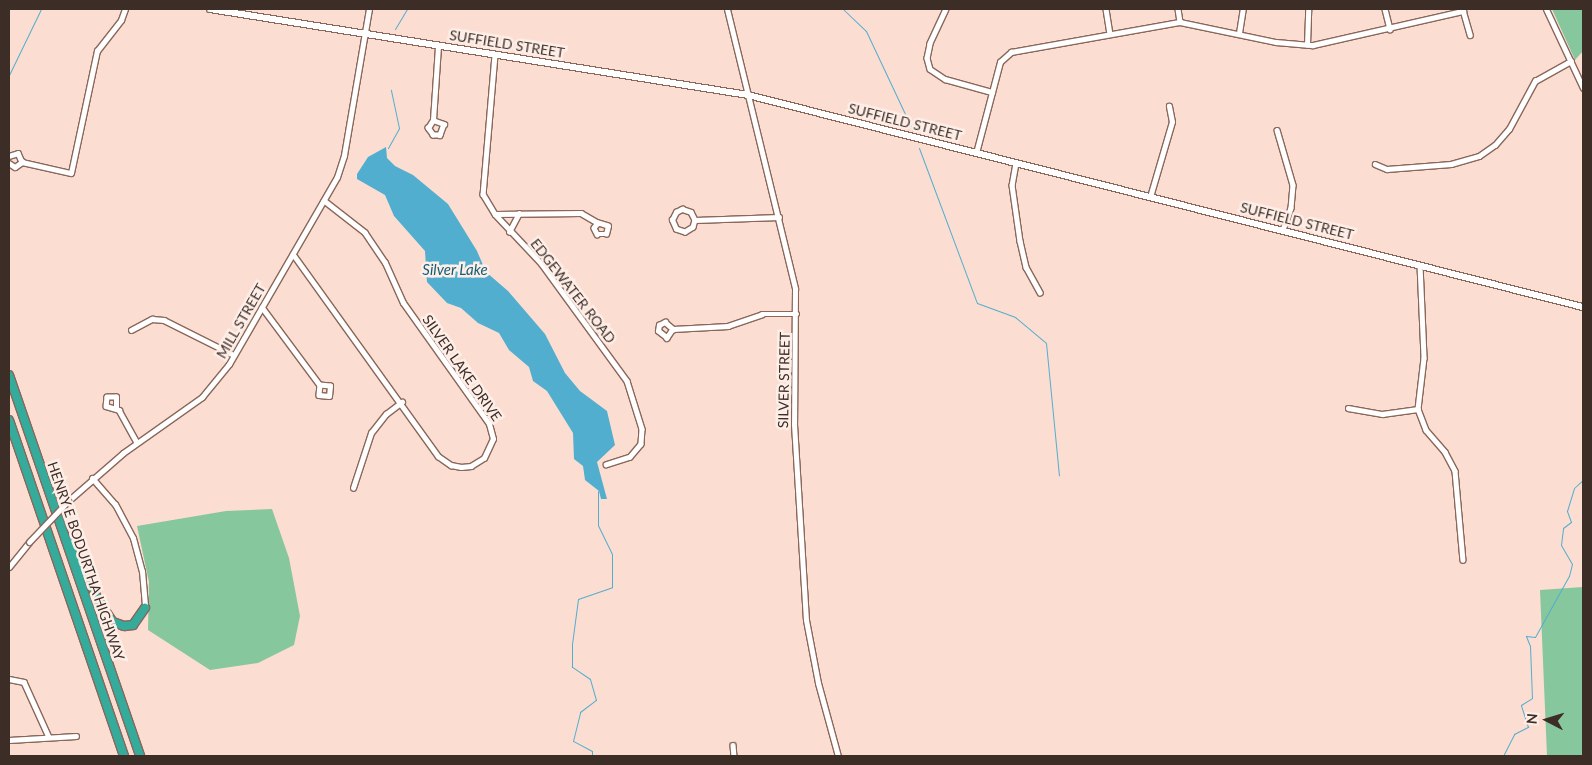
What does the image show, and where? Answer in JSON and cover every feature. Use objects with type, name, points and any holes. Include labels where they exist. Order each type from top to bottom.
[{"type":"highway","name":"HENRY E BODURTHA HIGHWAY","points":[[9,375],[140,756]]},
{"type":"highway","name":"HENRY E BODURTHA HIGHWAY","points":[[9,420],[124,756]]},
{"type":"highway","points":[[41,468],[77,557],[104,611],[115,623],[126,626],[137,622],[145,608]]},
{"type":"main road","name":"SUFFIELD STREET","points":[[210,9],[748,95],[1583,306]]},
{"type":"street","points":[[9,163],[15,167],[22,162],[71,173],[97,52],[119,23],[125,9]]},
{"type":"street","name":"MILL STREET","points":[[9,568],[29,542],[92,478],[137,442],[202,397],[219,379],[324,201],[344,154],[369,9]]},
{"type":"street","name":"SILVER STREET","points":[[727,9],[792,275],[797,314],[794,424],[806,620],[820,693],[838,756]]},
{"type":"street","points":[[946,9],[930,44],[927,58],[930,69],[944,79],[992,92]]},
{"type":"street","points":[[1106,9],[1110,34]]},
{"type":"street","points":[[1178,9],[1180,22]]},
{"type":"street","points":[[1239,33],[1242,9]]},
{"type":"street","points":[[1307,45],[1308,9]]},
{"type":"street","points":[[1385,9],[1390,29]]},
{"type":"street","points":[[1546,9],[1583,88]]},
{"type":"street","points":[[976,153],[992,92],[1004,56],[1180,22],[1307,45],[1390,29],[1463,10],[1470,36]]},
{"type":"street","points":[[433,120],[438,46]]},
{"type":"street","name":"EDGEWATER ROAD","points":[[495,55],[483,185],[485,198],[494,214],[509,232],[545,269],[629,385],[642,430],[641,444],[630,457],[606,465]]},
{"type":"street","points":[[1375,164],[1384,169],[1405,168],[1451,164],[1478,156],[1495,145],[1509,130],[1535,81],[1571,61]]},
{"type":"street","points":[[1150,197],[1172,122],[1169,106]]},
{"type":"street","points":[[1277,130],[1292,185],[1291,208],[1283,230]]},
{"type":"street","points":[[9,156],[18,153],[22,162]]},
{"type":"street","points":[[1016,162],[1012,185],[1020,241],[1026,267],[1040,292]]},
{"type":"street","name":"SILVER LAKE DRIVE","points":[[293,254],[446,463],[466,467],[480,461],[488,454],[492,434],[486,419],[403,303],[385,264],[365,233],[324,201]]},
{"type":"street","points":[[685,209],[691,212],[695,220],[691,229],[682,232],[676,229],[672,220],[676,212],[685,209]]},
{"type":"street","points":[[494,214],[576,212],[598,222]]},
{"type":"street","points":[[509,232],[519,213]]},
{"type":"street","points":[[695,220],[779,217]]},
{"type":"street","points":[[1420,265],[1424,358],[1418,409],[1426,430],[1445,452],[1455,471],[1464,560]]},
{"type":"street","points":[[262,307],[320,385]]},
{"type":"street","points":[[673,329],[732,326],[762,314],[797,314]]},
{"type":"street","points":[[131,330],[152,319],[164,320],[234,355]]},
{"type":"street","points":[[353,488],[371,433],[386,414],[402,402]]},
{"type":"street","points":[[116,407],[137,442]]},
{"type":"street","points":[[1348,408],[1382,414],[1418,409]]},
{"type":"street","points":[[92,478],[115,504],[133,538],[142,571],[145,608]]},
{"type":"street","points":[[9,679],[24,682],[50,737]]},
{"type":"street","points":[[9,740],[76,736]]},
{"type":"street","points":[[734,745],[734,756]]},
{"type":"green space","points":[[1552,9],[1583,9],[1583,51],[1575,60]]},
{"type":"green space","points":[[272,509],[289,558],[300,616],[294,645],[258,663],[210,670],[148,630],[149,582],[137,526],[226,511]]},
{"type":"green space","points":[[1583,587],[1583,756],[1547,756],[1540,590]]},
{"type":"water","name":"Silver Lake","points":[[386,147],[387,158],[395,166],[413,175],[448,204],[477,251],[486,272],[508,291],[545,334],[565,373],[580,391],[607,411],[615,445],[597,462],[607,499],[601,499],[599,491],[585,480],[583,466],[574,459],[573,433],[547,391],[533,381],[529,367],[509,350],[499,333],[478,323],[461,308],[447,303],[427,282],[425,251],[394,216],[385,195],[357,179],[357,174],[368,157]]},
{"type":"waterway","points":[[9,75],[41,9]]},
{"type":"waterway","points":[[395,29],[407,9]]},
{"type":"waterway","points":[[409,9],[422,9]]},
{"type":"waterway","points":[[843,9],[866,31],[913,131]]},
{"type":"waterway","points":[[388,148],[399,128],[391,90]]},
{"type":"waterway","points":[[919,148],[977,303],[1015,317],[1046,343],[1059,475]]},
{"type":"waterway","points":[[1503,756],[1514,734],[1528,727],[1521,705],[1532,698],[1530,646],[1526,636],[1535,637],[1569,576],[1572,564],[1561,545],[1563,528],[1571,522],[1567,511],[1574,488],[1583,480]]},
{"type":"waterway","points":[[592,756],[592,751],[573,741],[580,712],[596,700],[590,679],[572,667],[572,644],[578,599],[612,587],[612,554],[598,525],[598,491]]}]
